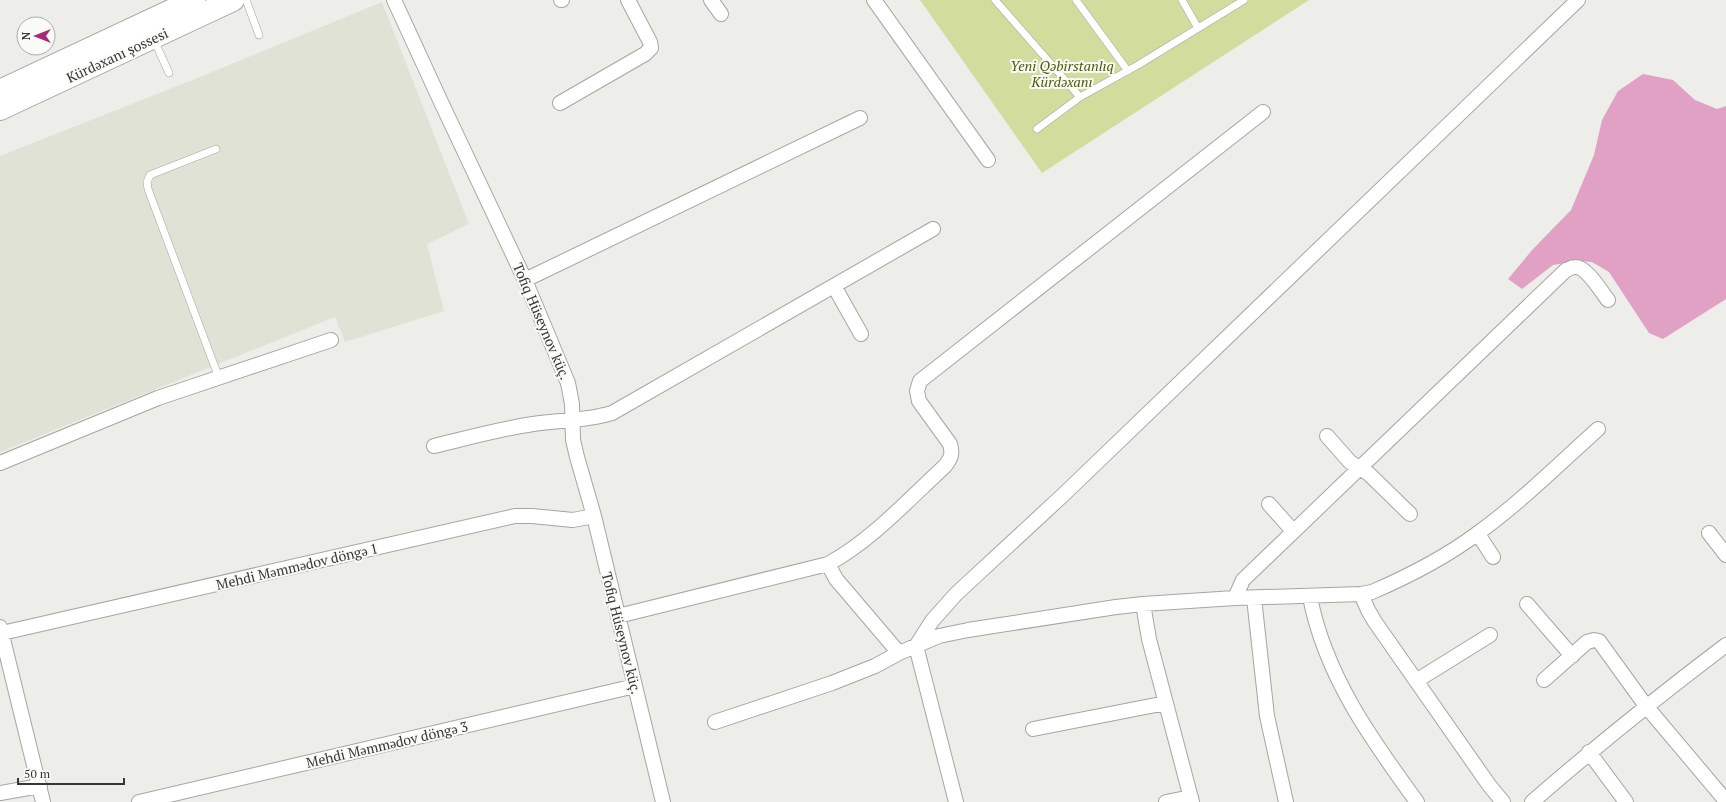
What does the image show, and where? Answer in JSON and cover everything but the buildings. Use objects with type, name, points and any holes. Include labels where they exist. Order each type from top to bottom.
[{"type":"main road","name":"Kürdəxanı şossesi","points":[[0,109],[233,0]]},
{"type":"main road","name":"Kürdəxanı şossesi","points":[[0,91],[185,2]]},
{"type":"street","name":"Tofiq Hüseynov küç.","points":[[394,0],[525,280],[568,383],[572,404],[573,440],[594,516],[662,802]]},
{"type":"street","points":[[560,103],[645,54],[650,48],[650,42],[628,0]]},
{"type":"street","points":[[711,0],[721,14]]},
{"type":"street","points":[[874,0],[988,160]]},
{"type":"street","points":[[956,802],[916,646],[932,621],[956,594],[1062,496],[1578,0]]},
{"type":"street","points":[[618,616],[828,564],[845,555],[865,539],[945,466],[951,458],[952,451],[950,444],[919,401],[917,391],[920,381],[1263,112]]},
{"type":"street","points":[[525,280],[860,118]]},
{"type":"street","points":[[434,446],[503,429],[595,418],[612,413],[933,229]]},
{"type":"street","points":[[1235,598],[1243,580],[1566,270],[1574,267],[1580,267],[1588,273],[1608,300]]},
{"type":"street","points":[[834,286],[861,334]]},
{"type":"street","points":[[0,462],[158,398],[331,340]]},
{"type":"street","points":[[715,722],[832,683],[875,666],[899,653],[939,636],[968,630],[1116,606],[1235,598],[1310,597],[1361,594],[1385,586],[1441,558],[1478,534],[1500,517],[1598,429]]},
{"type":"street","points":[[1327,436],[1350,462],[1369,474],[1410,514]]},
{"type":"street","points":[[1269,504],[1293,531]]},
{"type":"street","name":"Mehdi Məmmədov döngə 1","points":[[1,630],[515,516],[573,520],[594,516]]},
{"type":"street","points":[[1709,533],[1726,555]]},
{"type":"street","points":[[1478,534],[1493,557]]},
{"type":"street","points":[[828,564],[836,579],[899,653]]},
{"type":"street","points":[[1361,594],[1375,622],[1489,785],[1504,802]]},
{"type":"street","points":[[1310,597],[1320,635],[1349,702],[1413,801]]},
{"type":"street","points":[[1254,598],[1267,716],[1286,802]]},
{"type":"street","points":[[1143,604],[1149,639],[1192,800],[1166,802]]},
{"type":"street","points":[[1527,604],[1572,656]]},
{"type":"street","points":[[1,630],[43,802]]},
{"type":"street","points":[[1416,681],[1490,635]]},
{"type":"street","points":[[1544,680],[1588,642],[1594,640],[1599,641],[1627,683],[1726,801]]},
{"type":"street","points":[[1532,802],[1589,752],[1726,645]]},
{"type":"street","name":"Mehdi Məmmədov döngə 3","points":[[139,802],[635,686]]},
{"type":"street","points":[[1033,729],[1166,703]]},
{"type":"street","points":[[1589,752],[1626,802]]},
{"type":"street","points":[[0,793],[40,786]]},
{"type":"lane","points":[[246,0],[260,35]]},
{"type":"lane","points":[[995,0],[1080,97]]},
{"type":"lane","points":[[1076,0],[1128,71]]},
{"type":"lane","points":[[1182,0],[1198,28]]},
{"type":"lane","points":[[1037,129],[1080,97],[1128,71],[1244,0]]},
{"type":"lane","points":[[153,38],[169,73]]},
{"type":"lane","points":[[216,149],[150,175],[147,182],[148,189],[219,378]]},
{"type":"shaded area","points":[[382,2],[469,224],[427,244],[444,311],[345,342],[335,317],[0,452],[0,156],[195,79]]},
{"type":"shaded area","points":[[1643,74],[1673,80],[1695,100],[1717,109],[1726,106],[1726,299],[1663,339],[1649,333],[1609,272],[1592,262],[1580,261],[1553,265],[1522,289],[1508,279],[1533,249],[1571,210],[1594,155],[1602,120],[1618,91]]},
{"type":"green space","name":"Yeni Qəbirstanlıq Kürdəxanı","points":[[920,0],[1309,0],[1042,173]]}]
